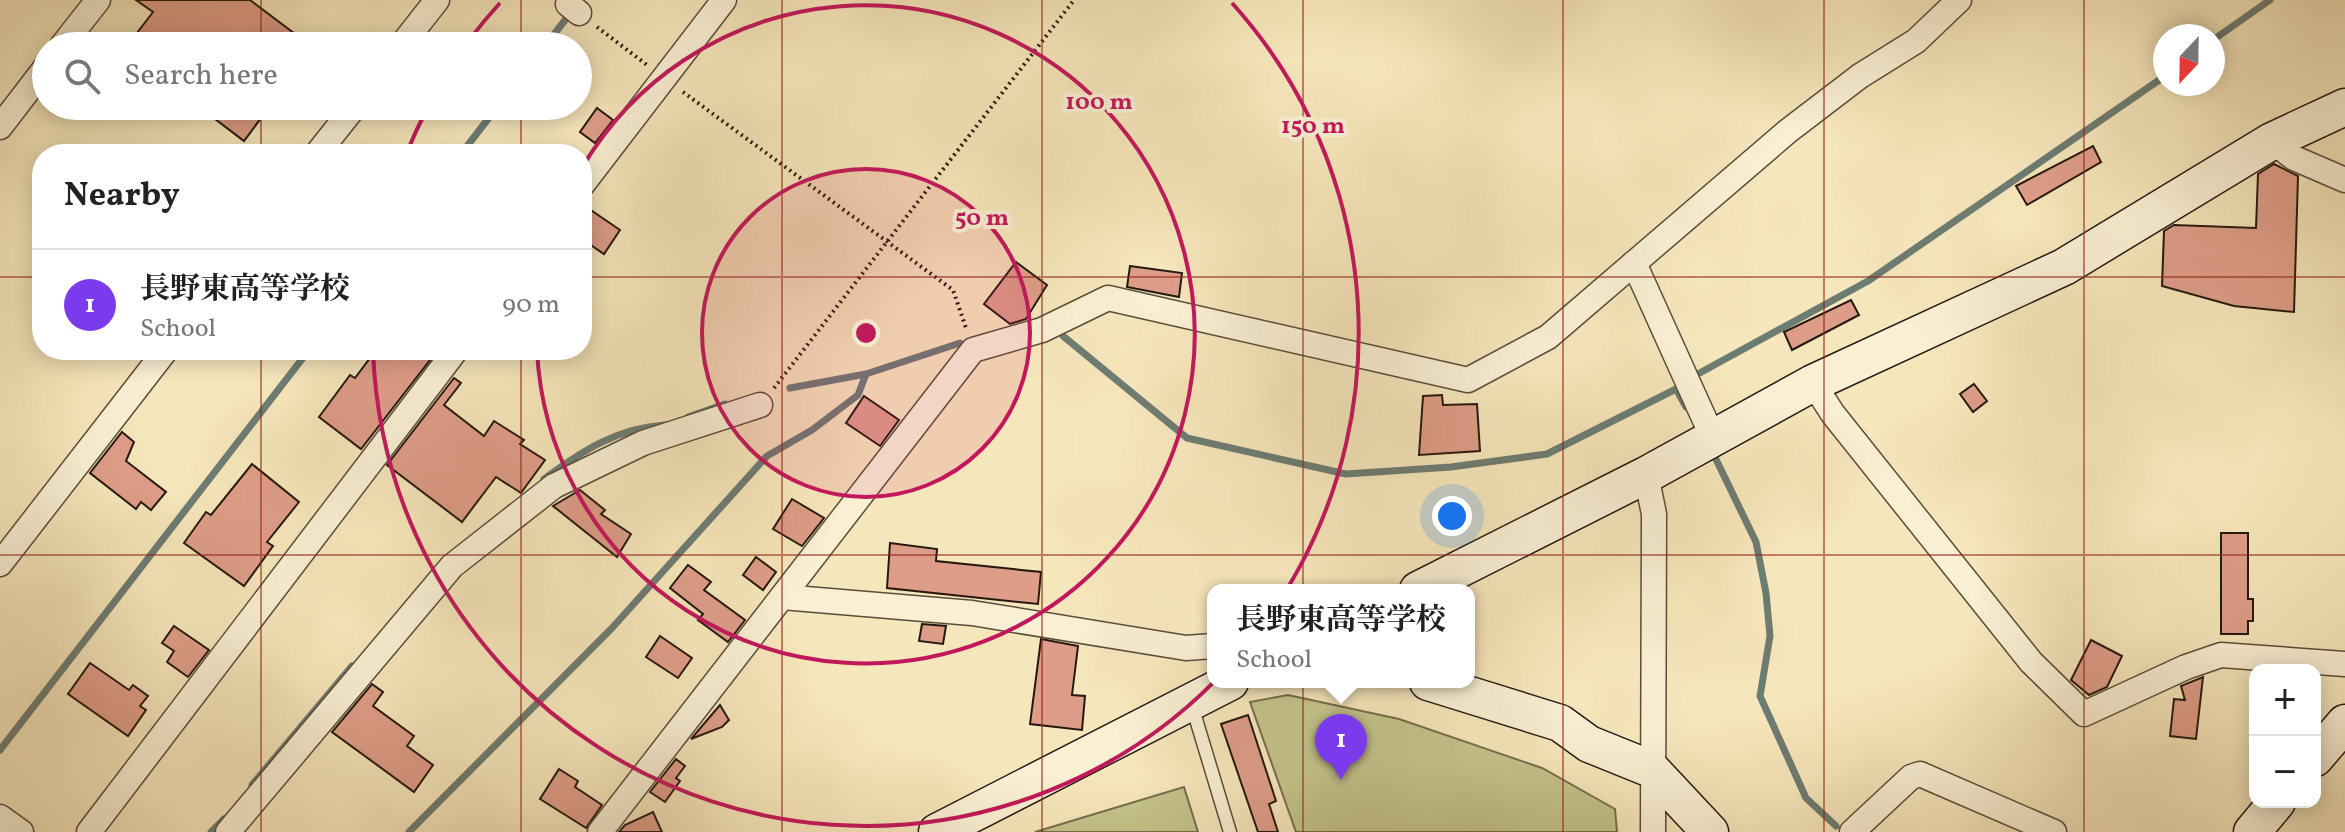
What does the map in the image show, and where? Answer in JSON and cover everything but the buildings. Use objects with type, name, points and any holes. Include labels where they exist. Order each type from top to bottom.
[{"type":"street","points":[[73,32],[98,0]]},
{"type":"street","points":[[412,32],[437,0]]},
{"type":"street","points":[[592,172],[724,0]]},
{"type":"street","points":[[600,832],[973,350],[1042,330],[1108,298],[1468,380],[1548,337],[1788,131],[1860,76],[1916,41],[1959,0]]},
{"type":"street","points":[[0,127],[32,85]]},
{"type":"street","points":[[1430,584],[1646,475],[1813,383],[2064,267],[2272,141],[2345,107]]},
{"type":"street","points":[[325,144],[344,120]]},
{"type":"street","points":[[2272,141],[2294,158],[2345,180]]},
{"type":"street","points":[[1634,263],[1713,438]]},
{"type":"street","points":[[0,564],[158,360]]},
{"type":"street","points":[[89,832],[448,360]]},
{"type":"street","points":[[1813,383],[1833,414],[2031,662],[2084,714],[2186,667],[2221,655],[2345,664]]},
{"type":"street","points":[[228,832],[452,566],[554,486],[643,443],[760,405]]},
{"type":"street","points":[[1646,475],[1654,514],[1653,832]]},
{"type":"street","points":[[782,597],[972,613],[1186,648],[1207,646]]},
{"type":"street","points":[[937,832],[1219,688]]},
{"type":"street","points":[[1447,688],[1560,723],[1589,744],[1651,769],[1710,832]]},
{"type":"street","points":[[2321,751],[2345,723]]},
{"type":"street","points":[[1852,832],[1911,777],[1920,774],[2054,832]]},
{"type":"street","points":[[2252,832],[2272,808]]},
{"type":"street","points":[[0,817],[21,832]]},
{"type":"lane","points":[[1192,703],[1230,832]]},
{"type":"path","points":[[760,405],[1074,0]]},
{"type":"path","points":[[574,9],[953,290],[973,350]]},
{"type":"shaded area","points":[[1288,695],[1399,719],[1542,768],[1615,809],[1617,832],[1296,832],[1250,702]]},
{"type":"shaded area","points":[[1184,787],[1198,832],[1035,832]]},
{"type":"waterway","points":[[2225,32],[2270,0]]},
{"type":"waterway","points":[[556,32],[572,11]]},
{"type":"waterway","points":[[1696,375],[1868,281],[2153,84]]},
{"type":"waterway","points":[[469,144],[487,120]]},
{"type":"waterway","points":[[1063,336],[1187,438],[1346,474],[1451,467],[1547,454],[1676,389],[1686,407]]},
{"type":"waterway","points":[[790,388],[866,374],[960,343]]},
{"type":"waterway","points":[[0,750],[301,360]]},
{"type":"waterway","points":[[409,832],[612,628],[767,456],[812,430],[858,395],[866,374]]},
{"type":"waterway","points":[[688,417],[725,404]]},
{"type":"waterway","points":[[544,479],[572,459],[616,436],[665,425]]},
{"type":"waterway","points":[[1712,451],[1756,542],[1766,593],[1770,636],[1760,696],[1806,798],[1836,826]]},
{"type":"waterway","points":[[252,785],[352,666]]},
{"type":"waterway","points":[[211,832],[224,819]]},
{"type":"place","name":"長野東高等学校","points":[[1341,780]]}]
